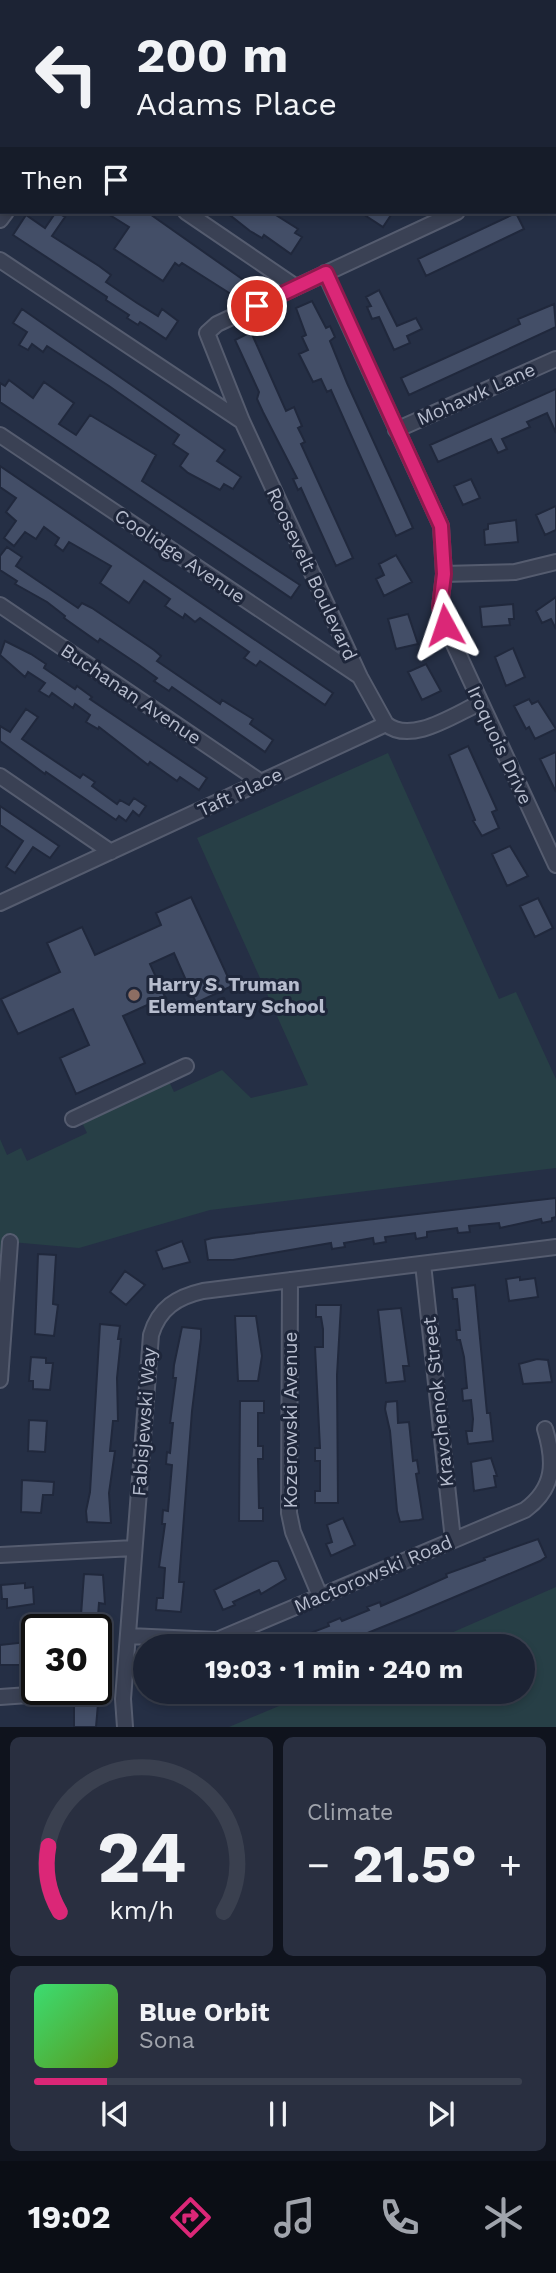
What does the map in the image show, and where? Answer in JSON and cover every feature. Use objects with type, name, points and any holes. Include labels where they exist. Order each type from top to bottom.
[{"type":"street","points":[[189,214],[296,287],[438,215]]},
{"type":"street","points":[[0,260],[242,421]]},
{"type":"street","name":"Iroquois Drive","points":[[326,273],[441,526],[444,574],[440,607],[445,625],[556,865]]},
{"type":"street","name":"Roosevelt Boulevard","points":[[296,287],[217,324],[207,333],[242,421],[359,677],[386,724]]},
{"type":"street","name":"Mohawk Lane","points":[[396,430],[556,359]]},
{"type":"street","name":"Coolidge Avenue","points":[[0,435],[359,677]]},
{"type":"street","points":[[444,574],[515,572],[556,562]]},
{"type":"street","name":"Buchanan Avenue","points":[[0,605],[261,782]]},
{"type":"street","points":[[386,724],[394,731],[409,732],[430,726],[480,703]]},
{"type":"street","name":"Taft Place","points":[[0,903],[386,724]]},
{"type":"street","points":[[0,776],[111,852]]},
{"type":"street","points":[[73,1119],[186,1066]]},
{"type":"street","points":[[0,1380],[2,1313],[10,1242]]},
{"type":"street","name":"Fabisjewski Way","points":[[125,1727],[123,1699],[154,1324],[166,1307],[186,1295],[556,1247]]},
{"type":"street","name":"Kravchenok Street","points":[[423,1264],[453,1540]]},
{"type":"street","name":"Kozerowski Avenue","points":[[290,1280],[289,1513],[293,1532],[320,1596]]},
{"type":"street","name":"Mactorowski Road","points":[[129,1636],[217,1640],[525,1510],[538,1500],[552,1471],[552,1452],[545,1429]]},
{"type":"street","points":[[0,1555],[134,1548]]},
{"type":"street","points":[[0,1697],[21,1696]]},
{"type":"shaded area","points":[[388,753],[499,999],[516,992],[556,1079],[556,1168],[210,1210],[79,1248],[11,1242],[9,1252],[0,1252],[0,1139],[7,1155],[21,1148],[27,1161],[87,1133],[79,1116],[166,1075],[174,1092],[222,1070],[251,1098],[308,1085],[197,838]]},
{"type":"shaded area","points":[[556,1587],[556,1727],[229,1727],[284,1704],[535,1704],[535,1634],[449,1634]]},
{"type":"building","points":[[55,214],[65,217],[52,236],[111,275],[106,282],[137,303],[158,316],[162,309],[178,321],[166,339],[140,322],[138,325],[127,318],[129,315],[106,300],[107,297],[13,235],[26,215],[45,228]]},
{"type":"building","points":[[108,214],[150,214],[245,281],[234,296],[182,263],[179,266],[175,263],[163,281],[114,249],[129,227]]},
{"type":"building","points":[[229,214],[274,214],[298,229],[295,233],[302,237],[291,254],[264,235],[262,238]]},
{"type":"building","points":[[363,214],[392,214],[383,227]]},
{"type":"building","points":[[514,214],[516,214],[524,229],[426,276],[418,259]]},
{"type":"building","points":[[379,290],[397,326],[416,318],[422,329],[407,336],[410,343],[394,350],[379,317],[372,319],[367,307],[371,306],[366,297]]},
{"type":"building","points":[[312,301],[326,328],[330,326],[335,337],[330,341],[347,383],[413,528],[396,536],[331,390],[327,392],[321,379],[313,382],[299,354],[308,350],[302,337],[306,335],[296,308]]},
{"type":"building","points":[[554,304],[556,327],[409,395],[401,378],[520,324],[518,319]]},
{"type":"building","points":[[22,309],[225,450],[217,461],[241,477],[233,489],[224,484],[220,490],[188,473],[180,466],[188,454],[173,444],[179,435],[109,386],[47,346],[43,352],[32,344],[28,350],[19,345],[27,332],[13,323]]},
{"type":"building","points":[[251,332],[286,411],[294,407],[302,426],[298,428],[305,442],[301,444],[353,558],[336,566],[301,488],[298,490],[293,479],[297,478],[257,399],[259,392],[235,340]]},
{"type":"building","points":[[9,380],[33,398],[44,382],[74,403],[59,424],[76,435],[90,415],[156,455],[142,481],[300,585],[291,598],[0,402],[0,383],[5,386]]},
{"type":"building","points":[[556,389],[556,433],[547,413],[527,422],[530,427],[502,439],[507,449],[498,453],[491,439],[438,462],[430,445]]},
{"type":"building","points":[[0,466],[333,693],[325,705],[260,661],[256,666],[244,658],[249,652],[200,618],[195,622],[185,614],[183,618],[165,606],[170,599],[144,581],[129,603],[100,583],[111,566],[69,542],[63,551],[55,545],[59,538],[44,527],[36,539],[25,532],[14,546],[4,538],[16,521],[6,512],[16,498],[0,487]]},
{"type":"building","points":[[471,479],[480,498],[463,505],[454,486]]},
{"type":"building","points":[[556,506],[556,530],[545,535],[536,515]]},
{"type":"building","points":[[516,520],[518,542],[485,545],[484,530],[488,529],[488,524]]},
{"type":"building","points":[[7,547],[22,557],[16,566],[78,608],[82,603],[92,608],[154,650],[161,656],[157,661],[220,704],[222,700],[253,719],[250,724],[273,740],[265,752],[172,687],[169,691],[154,681],[157,678],[139,665],[100,639],[98,642],[47,602],[15,584],[17,581],[0,570],[0,556]]},
{"type":"building","points":[[396,555],[412,582],[384,596],[376,579],[384,575],[379,564]]},
{"type":"building","points":[[556,597],[556,629],[551,619],[542,623],[536,611]]},
{"type":"building","points":[[513,604],[514,619],[509,619],[510,625],[482,627],[480,607]]},
{"type":"building","points":[[408,614],[418,644],[396,649],[388,619]]},
{"type":"building","points":[[5,641],[46,664],[44,668],[75,689],[77,686],[92,697],[90,699],[207,778],[199,790],[180,777],[177,781],[150,762],[148,765],[99,727],[98,729],[86,722],[90,715],[75,704],[73,708],[52,693],[49,697],[39,691],[45,683],[28,672],[25,677],[0,655]]},
{"type":"building","points":[[513,648],[525,677],[506,686],[495,657]]},
{"type":"building","points":[[426,664],[441,691],[422,700],[408,672]]},
{"type":"building","points":[[529,699],[532,704],[538,701],[556,729],[535,739],[529,727],[526,729],[514,706]]},
{"type":"building","points":[[26,709],[38,717],[22,739],[80,778],[83,774],[95,782],[92,786],[117,804],[120,800],[129,805],[134,798],[146,806],[139,816],[133,811],[126,821],[119,816],[116,820],[0,741],[0,726],[10,732]]},
{"type":"building","points":[[468,746],[497,810],[492,812],[499,828],[482,836],[473,821],[475,820],[449,755]]},
{"type":"building","points":[[556,752],[556,792],[540,759]]},
{"type":"building","points":[[0,806],[59,846],[50,858],[33,847],[15,873],[6,867],[23,841],[0,825]]},
{"type":"building","points":[[510,846],[528,876],[507,886],[492,854]]},
{"type":"building","points":[[191,897],[232,986],[196,1003],[174,953],[150,964],[165,997],[123,1016],[145,1063],[76,1094],[60,1058],[89,1045],[73,1009],[18,1034],[1,999],[60,972],[47,943],[82,927],[95,955],[161,925],[156,913]]},
{"type":"building","points":[[538,898],[553,928],[535,937],[520,906]]},
{"type":"building","points":[[556,1198],[556,1217],[552,1218],[552,1221],[542,1223],[541,1219],[500,1228],[499,1223],[469,1226],[470,1232],[458,1233],[457,1228],[427,1232],[427,1237],[416,1239],[415,1233],[385,1237],[386,1242],[374,1244],[373,1238],[344,1243],[345,1247],[332,1249],[331,1243],[233,1260],[208,1260],[205,1240],[212,1238]]},
{"type":"building","points":[[182,1241],[190,1262],[163,1269],[156,1251]]},
{"type":"building","points":[[38,1254],[56,1255],[53,1304],[58,1305],[54,1336],[35,1334]]},
{"type":"building","points":[[125,1271],[145,1285],[126,1305],[110,1292]]},
{"type":"building","points":[[520,1277],[520,1280],[535,1278],[538,1297],[509,1301],[506,1279]]},
{"type":"building","points":[[475,1285],[487,1413],[490,1413],[493,1441],[468,1444],[466,1431],[472,1431],[473,1419],[471,1400],[463,1401],[462,1389],[467,1388],[464,1357],[460,1340],[457,1340],[456,1330],[460,1330],[457,1299],[453,1299],[452,1288]]},
{"type":"building","points":[[316,1305],[341,1305],[337,1375],[338,1503],[315,1503],[315,1491],[320,1491],[320,1461],[315,1461],[315,1448],[320,1448],[315,1347],[323,1347],[321,1317],[316,1317]]},
{"type":"building","points":[[401,1308],[409,1366],[403,1366],[405,1381],[386,1383],[378,1310]]},
{"type":"building","points":[[235,1316],[256,1316],[262,1356],[258,1381],[238,1381]]},
{"type":"building","points":[[100,1324],[120,1326],[118,1339],[121,1339],[117,1378],[118,1421],[113,1421],[110,1451],[115,1451],[109,1493],[111,1523],[87,1522],[86,1511],[90,1492]]},
{"type":"building","points":[[182,1327],[201,1329],[201,1338],[192,1411],[179,1582],[184,1582],[181,1612],[156,1610],[157,1598],[163,1598],[165,1568],[159,1567],[165,1524],[162,1524],[163,1510],[168,1511],[172,1465],[166,1464],[173,1423],[170,1423],[176,1378],[173,1378],[174,1365]]},
{"type":"building","points":[[31,1357],[46,1358],[46,1363],[53,1363],[50,1390],[33,1389],[33,1381],[29,1381]]},
{"type":"building","points":[[537,1359],[548,1360],[552,1382],[523,1384],[519,1364]]},
{"type":"building","points":[[240,1401],[264,1401],[264,1413],[258,1413],[258,1446],[263,1446],[263,1459],[258,1459],[259,1508],[263,1508],[263,1521],[239,1521]]},
{"type":"building","points":[[397,1401],[398,1423],[409,1422],[413,1461],[417,1460],[419,1473],[416,1474],[423,1519],[400,1522],[385,1409],[386,1402]]},
{"type":"building","points":[[29,1420],[47,1421],[45,1452],[28,1451]]},
{"type":"building","points":[[491,1458],[497,1476],[494,1476],[496,1487],[474,1491],[471,1462]]},
{"type":"building","points":[[22,1480],[54,1482],[53,1495],[43,1495],[41,1513],[21,1512]]},
{"type":"building","points":[[343,1518],[355,1545],[331,1556],[326,1544],[332,1542],[327,1525]]},
{"type":"building","points":[[538,1539],[546,1557],[365,1634],[308,1634],[329,1626],[328,1623],[340,1618],[342,1621],[369,1610],[367,1607],[380,1602],[381,1606],[447,1577],[446,1574],[485,1560],[484,1558]]},
{"type":"building","points":[[272,1561],[278,1561],[286,1579],[261,1594],[259,1590],[233,1602],[235,1605],[223,1610],[214,1590]]},
{"type":"building","points":[[84,1574],[103,1575],[105,1604],[99,1603],[98,1614],[81,1614]]},
{"type":"building","points":[[25,1583],[25,1588],[33,1587],[34,1604],[7,1608],[7,1599],[2,1599],[1,1585]]},
{"type":"building","points":[[21,1643],[21,1665],[0,1665],[0,1645]]},
{"type":"building","points":[[98,1705],[96,1727],[74,1727],[74,1706]]},
{"type":"place","name":"Harry S. Truman Elementary School","points":[[134,995]]},
{"type":"route","points":[[257,306],[326,273],[441,526],[444,574],[440,607],[445,625]]}]
